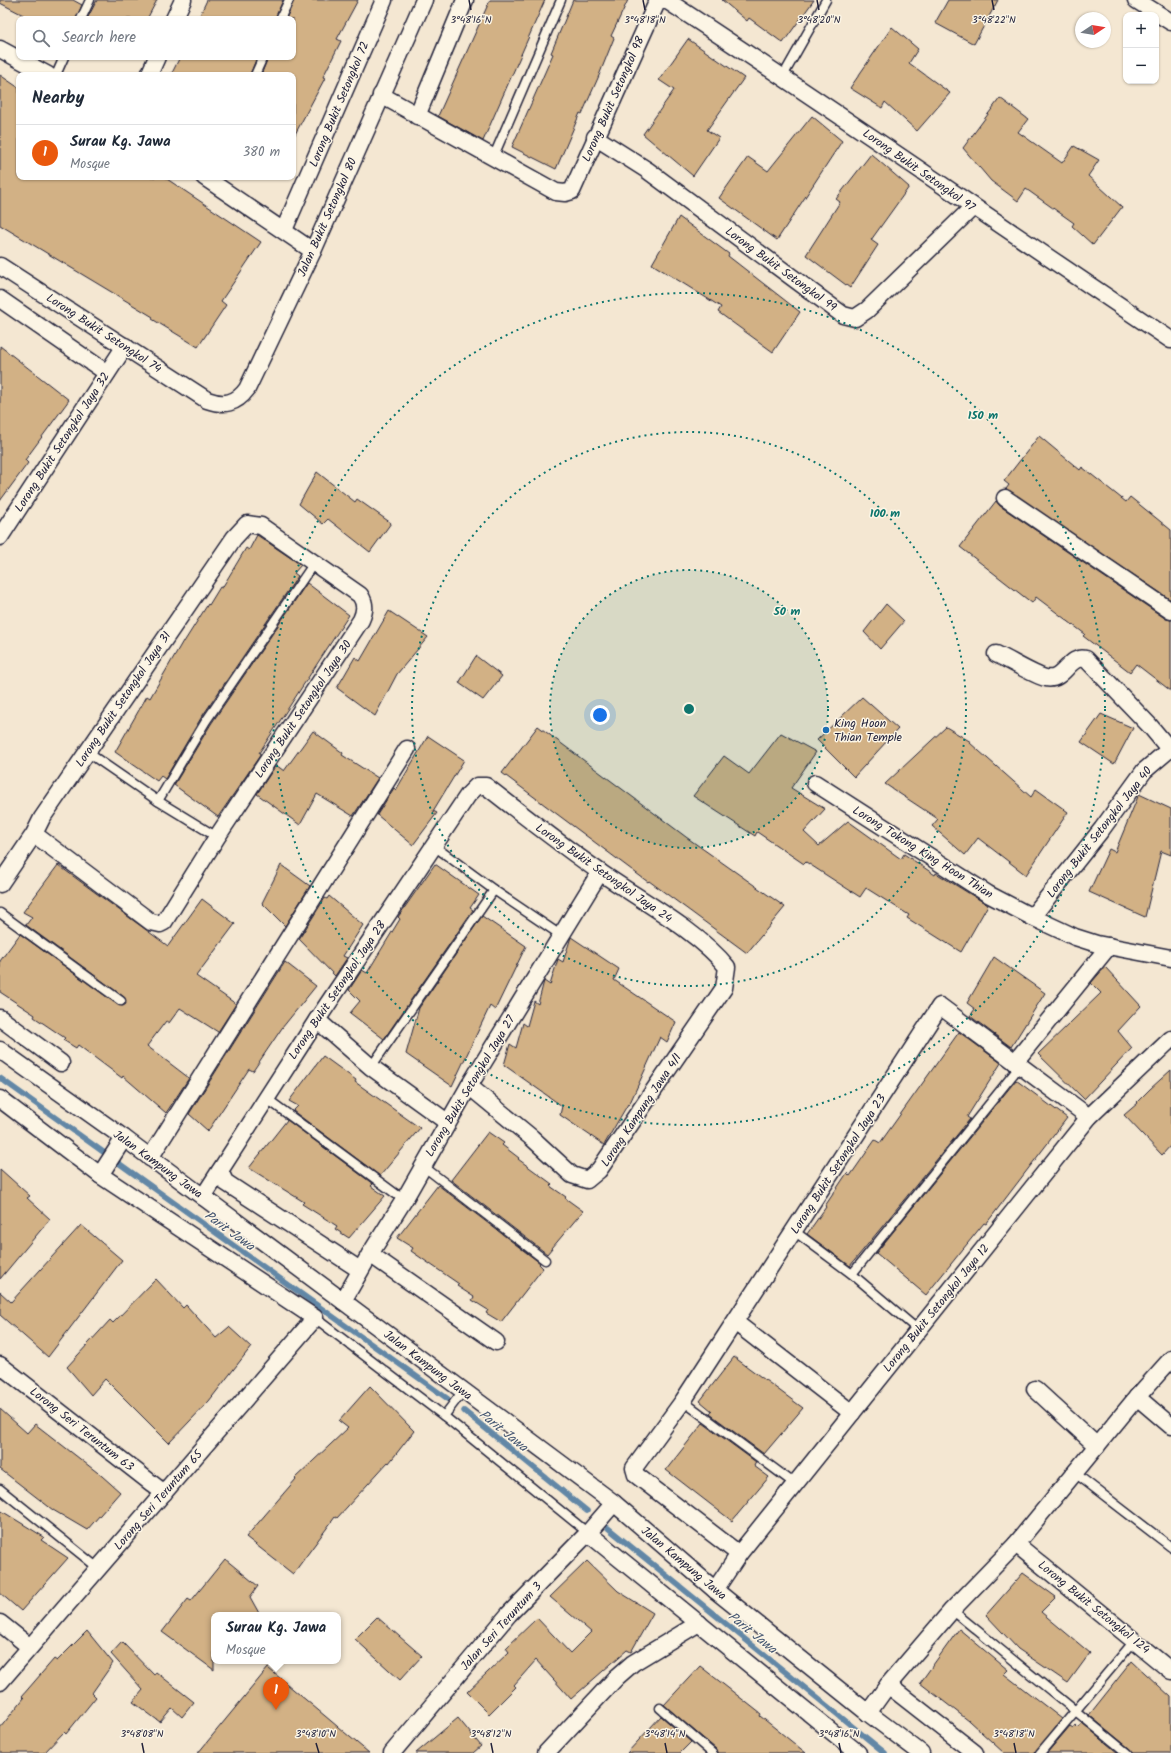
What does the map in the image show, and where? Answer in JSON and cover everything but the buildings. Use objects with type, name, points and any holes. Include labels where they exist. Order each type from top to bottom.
[{"type":"street","points":[[175,16],[183,0]]},
{"type":"street","name":"Lorong Bukit Setongkol 72","points":[[284,230],[384,0]]},
{"type":"street","name":"Jalan Bukit Setongkol 80","points":[[207,400],[218,404],[230,404],[241,398],[247,389],[313,251],[424,0]]},
{"type":"street","points":[[417,116],[465,0]]},
{"type":"street","name":"Lorong Bukit Setongkol 98","points":[[493,158],[556,192],[566,193],[572,191],[658,0]]},
{"type":"street","name":"Lorong Bukit Setongkol 97","points":[[666,0],[783,76],[973,207],[1171,340]]},
{"type":"street","points":[[1137,0],[1171,22]]},
{"type":"street","points":[[0,49],[16,58]]},
{"type":"street","points":[[20,60],[42,72]]},
{"type":"street","points":[[150,72],[156,60]]},
{"type":"street","points":[[381,96],[493,158]]},
{"type":"street","name":"Lorong Bukit Setongkol 99","points":[[595,138],[647,170],[843,315],[855,318],[867,310],[973,207]]},
{"type":"street","points":[[211,180],[313,251]]},
{"type":"street","name":"Lorong Bukit Setongkol 74","points":[[0,266],[207,400]]},
{"type":"street","points":[[0,299],[107,373]]},
{"type":"street","name":"Lorong Bukit Setongkol Jaya 32","points":[[0,537],[125,346]]},
{"type":"street","points":[[1005,498],[1171,611]]},
{"type":"street","name":"Lorong Bukit Setongkol Jaya 31","points":[[0,884],[34,834],[42,818],[234,538],[247,524],[254,524]]},
{"type":"street","name":"Lorong Bukit Setongkol Jaya 30","points":[[34,834],[151,922],[157,924],[164,922],[217,837],[363,616],[364,600],[360,595],[261,526],[254,524]]},
{"type":"street","points":[[996,654],[1047,679],[1062,673],[1073,661],[1082,658],[1086,659],[1171,750]]},
{"type":"street","points":[[150,1158],[407,749]]},
{"type":"street","name":"Lorong Bukit Setongkol Jaya 40","points":[[1032,917],[1102,829],[1144,771],[1171,750]]},
{"type":"street","name":"Lorong Tokong King Hoon Thian","points":[[814,783],[988,894],[1032,917],[1075,937],[1109,946],[1171,958]]},
{"type":"street","name":"Lorong Bukit Setongkol Jaya 28","points":[[203,1197],[316,1020],[468,795],[477,786]]},
{"type":"street","name":"Lorong Bukit Setongkol Jaya 24","points":[[477,786],[486,786],[600,872],[716,953],[727,967]]},
{"type":"street","name":"Lorong Bukit Setongkol Jaya 27","points":[[343,1301],[360,1270],[404,1200],[447,1122],[600,872]]},
{"type":"street","points":[[1018,1064],[1109,946]]},
{"type":"street","name":"Lorong Kampung Jawa 4/1","points":[[469,1086],[532,1138],[572,1175],[587,1180],[599,1170],[724,988],[727,967]]},
{"type":"street","name":"Lorong Bukit Setongkol Jaya 23","points":[[739,1554],[636,1475],[634,1468],[683,1401],[940,1006],[1089,1116]]},
{"type":"street","points":[[0,1018],[60,1063]]},
{"type":"street","points":[[316,1020],[371,1067],[447,1122]]},
{"type":"street","name":"Lorong Bukit Setongkol Jaya 12","points":[[715,1590],[739,1554],[1089,1116],[1171,1039]]},
{"type":"street","name":"Jalan Kampung Jawa","points":[[0,1050],[119,1145],[150,1158],[614,1503],[715,1590],[868,1713],[921,1753]]},
{"type":"street","points":[[0,1099],[100,1175],[315,1318]]},
{"type":"street","points":[[100,1175],[119,1145]]},
{"type":"street","points":[[220,1171],[225,1182],[360,1270]]},
{"type":"street","points":[[370,1254],[496,1342]]},
{"type":"street","name":"Lorong Seri Teruntum 65","points":[[0,1682],[315,1318]]},
{"type":"street","points":[[734,1322],[852,1412]]},
{"type":"street","points":[[868,1713],[888,1685],[952,1610],[1016,1544],[1137,1397],[1171,1359]]},
{"type":"street","name":"Lorong Seri Teruntum 63","points":[[0,1365],[164,1493]]},
{"type":"street","points":[[1035,1389],[1097,1446]]},
{"type":"street","points":[[1137,1397],[1171,1426]]},
{"type":"street","name":"Jalan Seri Teruntum 3","points":[[392,1753],[509,1614],[588,1533],[614,1503]]},
{"type":"street","points":[[588,1533],[699,1624],[847,1750]]},
{"type":"street","name":"Lorong Bukit Setongkol 124","points":[[1016,1544],[1171,1671]]},
{"type":"street","points":[[0,1623],[30,1647]]},
{"type":"street","points":[[546,1753],[617,1677],[634,1663],[699,1624]]},
{"type":"street","points":[[888,1685],[974,1753]]},
{"type":"lane","points":[[82,16],[90,0]]},
{"type":"lane","points":[[281,16],[289,0]]},
{"type":"lane","points":[[493,158],[561,0]]},
{"type":"lane","points":[[783,76],[826,0]]},
{"type":"lane","points":[[57,72],[63,60]]},
{"type":"lane","points":[[257,72],[263,60]]},
{"type":"lane","points":[[158,801],[206,721],[314,563]]},
{"type":"lane","points":[[87,752],[158,801],[217,837]]},
{"type":"lane","points":[[434,846],[494,890],[562,936]]},
{"type":"lane","points":[[371,1067],[494,890]]},
{"type":"lane","points":[[0,913],[121,1001]]},
{"type":"lane","points":[[852,1274],[1018,1064]]},
{"type":"lane","points":[[266,1098],[404,1200]]},
{"type":"lane","points":[[422,1166],[545,1260]]},
{"type":"lane","points":[[794,1231],[852,1274],[918,1330]]},
{"type":"lane","points":[[315,1318],[444,1416],[588,1533]]},
{"type":"lane","points":[[444,1416],[463,1391]]},
{"type":"lane","points":[[683,1401],[795,1484]]},
{"type":"lane","points":[[1075,1474],[1171,1547]]},
{"type":"lane","points":[[0,1489],[98,1568]]},
{"type":"lane","points":[[952,1610],[1127,1753]]},
{"type":"lane","points":[[1040,1753],[1135,1640]]},
{"type":"lane","points":[[660,1708],[712,1753]]},
{"type":"waterway","name":"Parit Jawa","points":[[0,1078],[448,1399]]},
{"type":"waterway","name":"Parit Jawa","points":[[464,1411],[587,1511]]},
{"type":"waterway","name":"Parit Jawa","points":[[608,1528],[885,1753]]},
{"type":"place","name":"King Hoon Thian Temple","points":[[826,730]]},
{"type":"place","name":"Surau Kg. Jawa","points":[[276,1710]]}]
